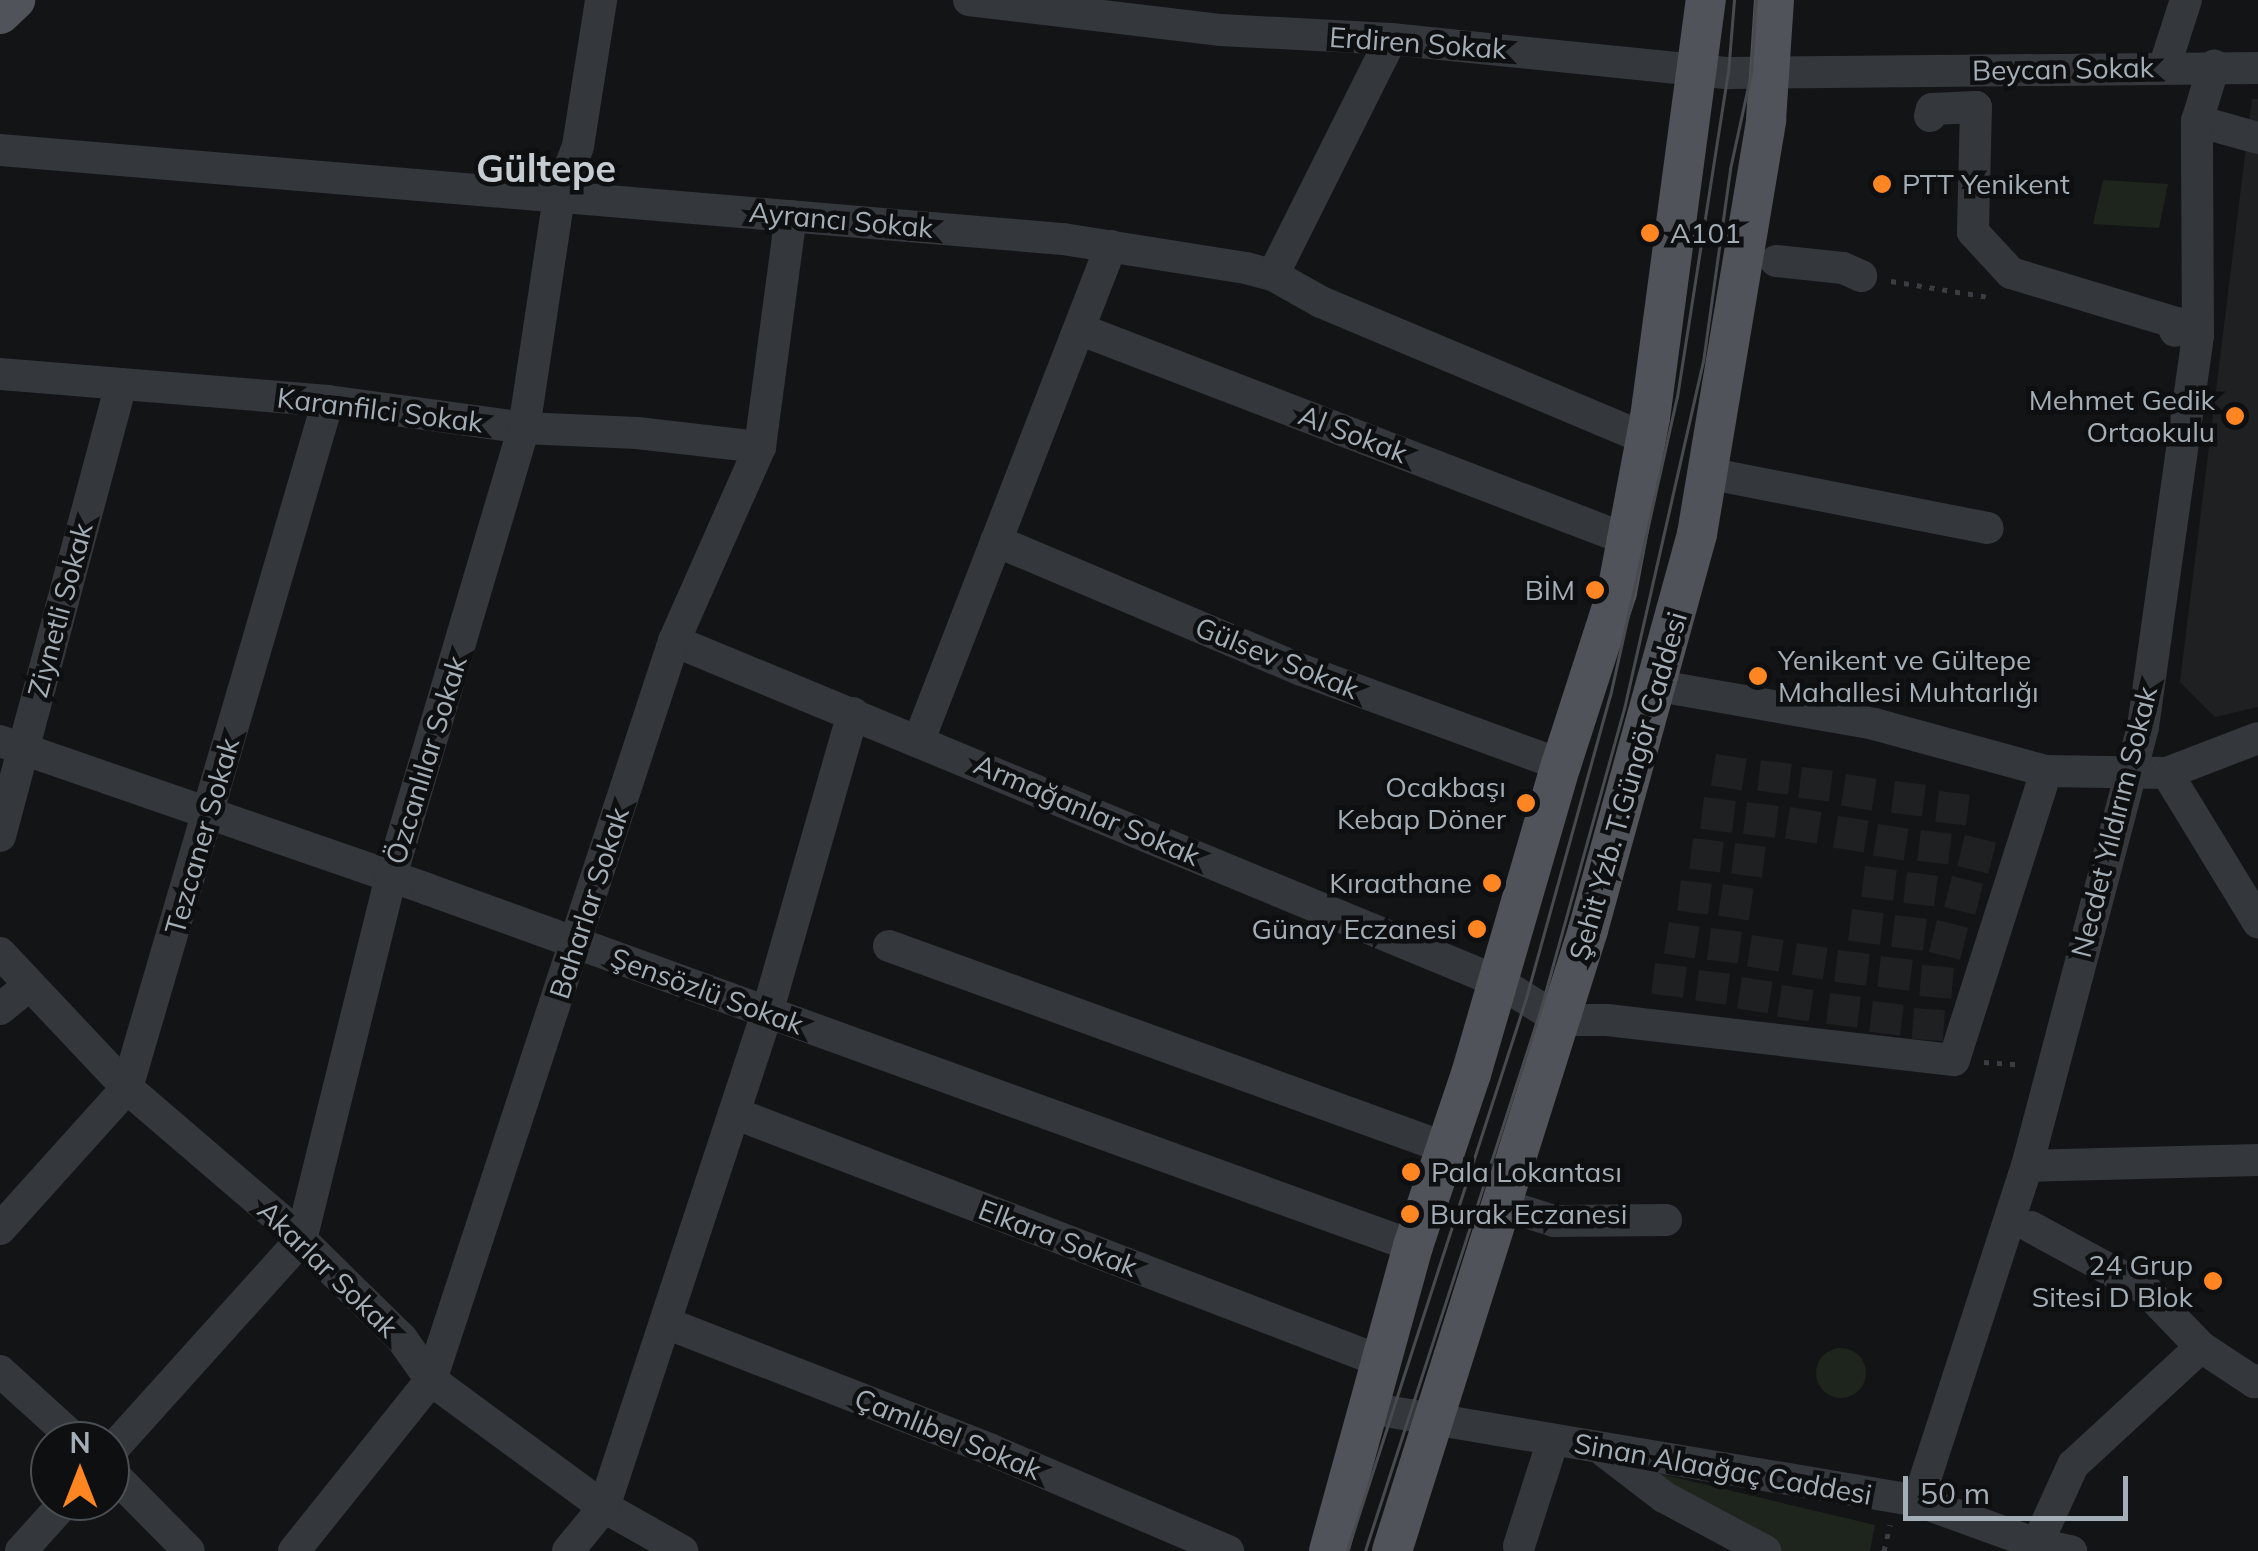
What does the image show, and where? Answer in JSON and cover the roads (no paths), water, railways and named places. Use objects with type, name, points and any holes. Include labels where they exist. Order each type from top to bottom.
[{"type":"main road","points":[[0,14],[14,0]]},
{"type":"main road","points":[[1328,1551],[1413,1246],[1617,592],[1646,440],[1706,0]]},
{"type":"main road","name":"Şehit Yzb. T.Güngör Caddesi","points":[[1392,1551],[1560,1020],[1658,686],[1707,473],[1766,120],[1774,0]]},
{"type":"street","name":"Özcanlılar Sokak","points":[[130,1430],[301,1240],[391,876],[524,428],[559,196],[578,146],[600,0]]},
{"type":"street","name":"Erdiren Sokak","points":[[969,0],[1151,11],[1391,40],[1697,70],[1867,73]]},
{"type":"street","points":[[2164,68],[2186,0]]},
{"type":"street","points":[[1273,275],[1391,40]]},
{"type":"street","name":"Necdet Yıldırım Sokak","points":[[1918,1501],[2027,1166],[2142,727],[2198,336],[2197,121],[2214,66]]},
{"type":"street","name":"Beycan Sokak","points":[[1867,73],[2258,68]]},
{"type":"street","points":[[1930,116],[1932,109],[1976,107],[1973,232],[2011,273],[2177,322],[2175,331]]},
{"type":"street","points":[[2197,121],[2258,138]]},
{"type":"street","name":"Ayrancı Sokak","points":[[0,150],[1111,246],[1273,275],[1322,302],[1646,440]]},
{"type":"street","name":"Baharlar Sokak","points":[[294,1551],[432,1380],[674,641],[760,447],[791,216]]},
{"type":"street","points":[[919,740],[1111,246]]},
{"type":"street","points":[[1776,261],[1843,268],[1861,276]]},
{"type":"street","name":"Al Sokak","points":[[1079,328],[1628,540]]},
{"type":"street","name":"Karanfilci Sokak","points":[[0,374],[328,401],[524,428],[637,433],[760,447]]},
{"type":"street","name":"Ziynetli Sokak","points":[[0,836],[11,745],[121,384]]},
{"type":"street","name":"Tezcaner Sokak","points":[[0,1228],[127,1088],[328,401]]},
{"type":"street","points":[[1707,473],[1988,528]]},
{"type":"street","name":"Gülsev Sokak","points":[[996,542],[1302,670],[1560,765]]},
{"type":"street","name":"Armağanlar Sokak","points":[[674,641],[1498,982],[1560,1020]]},
{"type":"street","points":[[1658,686],[1874,724],[2046,771],[2167,773],[2258,738]]},
{"type":"street","points":[[568,1551],[604,1507],[767,1013],[853,713]]},
{"type":"street","name":"Şensözlü Sokak","points":[[11,745],[391,876],[1413,1246]]},
{"type":"street","points":[[1560,1020],[1607,1020],[1954,1060],[2046,771]]},
{"type":"street","points":[[2167,773],[2258,922]]},
{"type":"street","points":[[889,946],[1446,1148]]},
{"type":"street","name":"Akarlar Sokak","points":[[0,953],[127,1088],[301,1240],[402,1339],[432,1380],[604,1507],[682,1551]]},
{"type":"street","points":[[0,1009],[30,985]]},
{"type":"street","name":"Elkara Sokak","points":[[734,1113],[1383,1362]]},
{"type":"street","points":[[2027,1166],[2258,1160]]},
{"type":"street","points":[[1503,1205],[1554,1221],[1666,1220]]},
{"type":"street","points":[[2031,1227],[2145,1289],[2201,1347],[2254,1382],[2258,1380]]},
{"type":"street","name":"Çamlıbel Sokak","points":[[666,1322],[990,1450],[1228,1551]]},
{"type":"street","points":[[2037,1544],[2073,1465],[2201,1347]]},
{"type":"street","points":[[0,1371],[55,1421]]},
{"type":"street","name":"Sinan Alaağaç Caddesi","points":[[1368,1408],[1918,1501],[2037,1544],[2071,1551]]},
{"type":"street","points":[[1519,1546],[1553,1440]]},
{"type":"street","points":[[1600,1448],[1664,1497],[1764,1551]]},
{"type":"street","points":[[130,1492],[189,1551]]},
{"type":"street","points":[[21,1551],[48,1521]]},
{"type":"tram line","points":[[1347,1551],[1526,998],[1610,696],[1677,397],[1728,73],[1734,0]]},
{"type":"tram line","points":[[1365,1551],[1541,1008],[1624,709],[1703,362],[1730,169],[1751,73],[1756,0]]},
{"type":"place","name":"PTT Yenikent","points":[[1882,184]]},
{"type":"place","name":"A101","points":[[1650,233]]},
{"type":"place","name":"Mehmet Gedik Ortaokulu","points":[[2235,416]]},
{"type":"place","name":"BİM","points":[[1595,590]]},
{"type":"place","name":"Yenikent ve Gültepe Mahallesi Muhtarlığı","points":[[1758,676]]},
{"type":"place","name":"Ocakbaşı Kebap Döner","points":[[1526,803]]},
{"type":"place","name":"Kıraathane","points":[[1492,883]]},
{"type":"place","name":"Günay Eczanesi","points":[[1477,929]]},
{"type":"place","name":"Pala Lokantası","points":[[1411,1172]]},
{"type":"place","name":"Burak Eczanesi","points":[[1410,1214]]},
{"type":"place","name":"24 Grup Sitesi D Blok","points":[[2213,1281]]},
{"type":"district","name":"Gültepe","points":[[546,169]]}]
